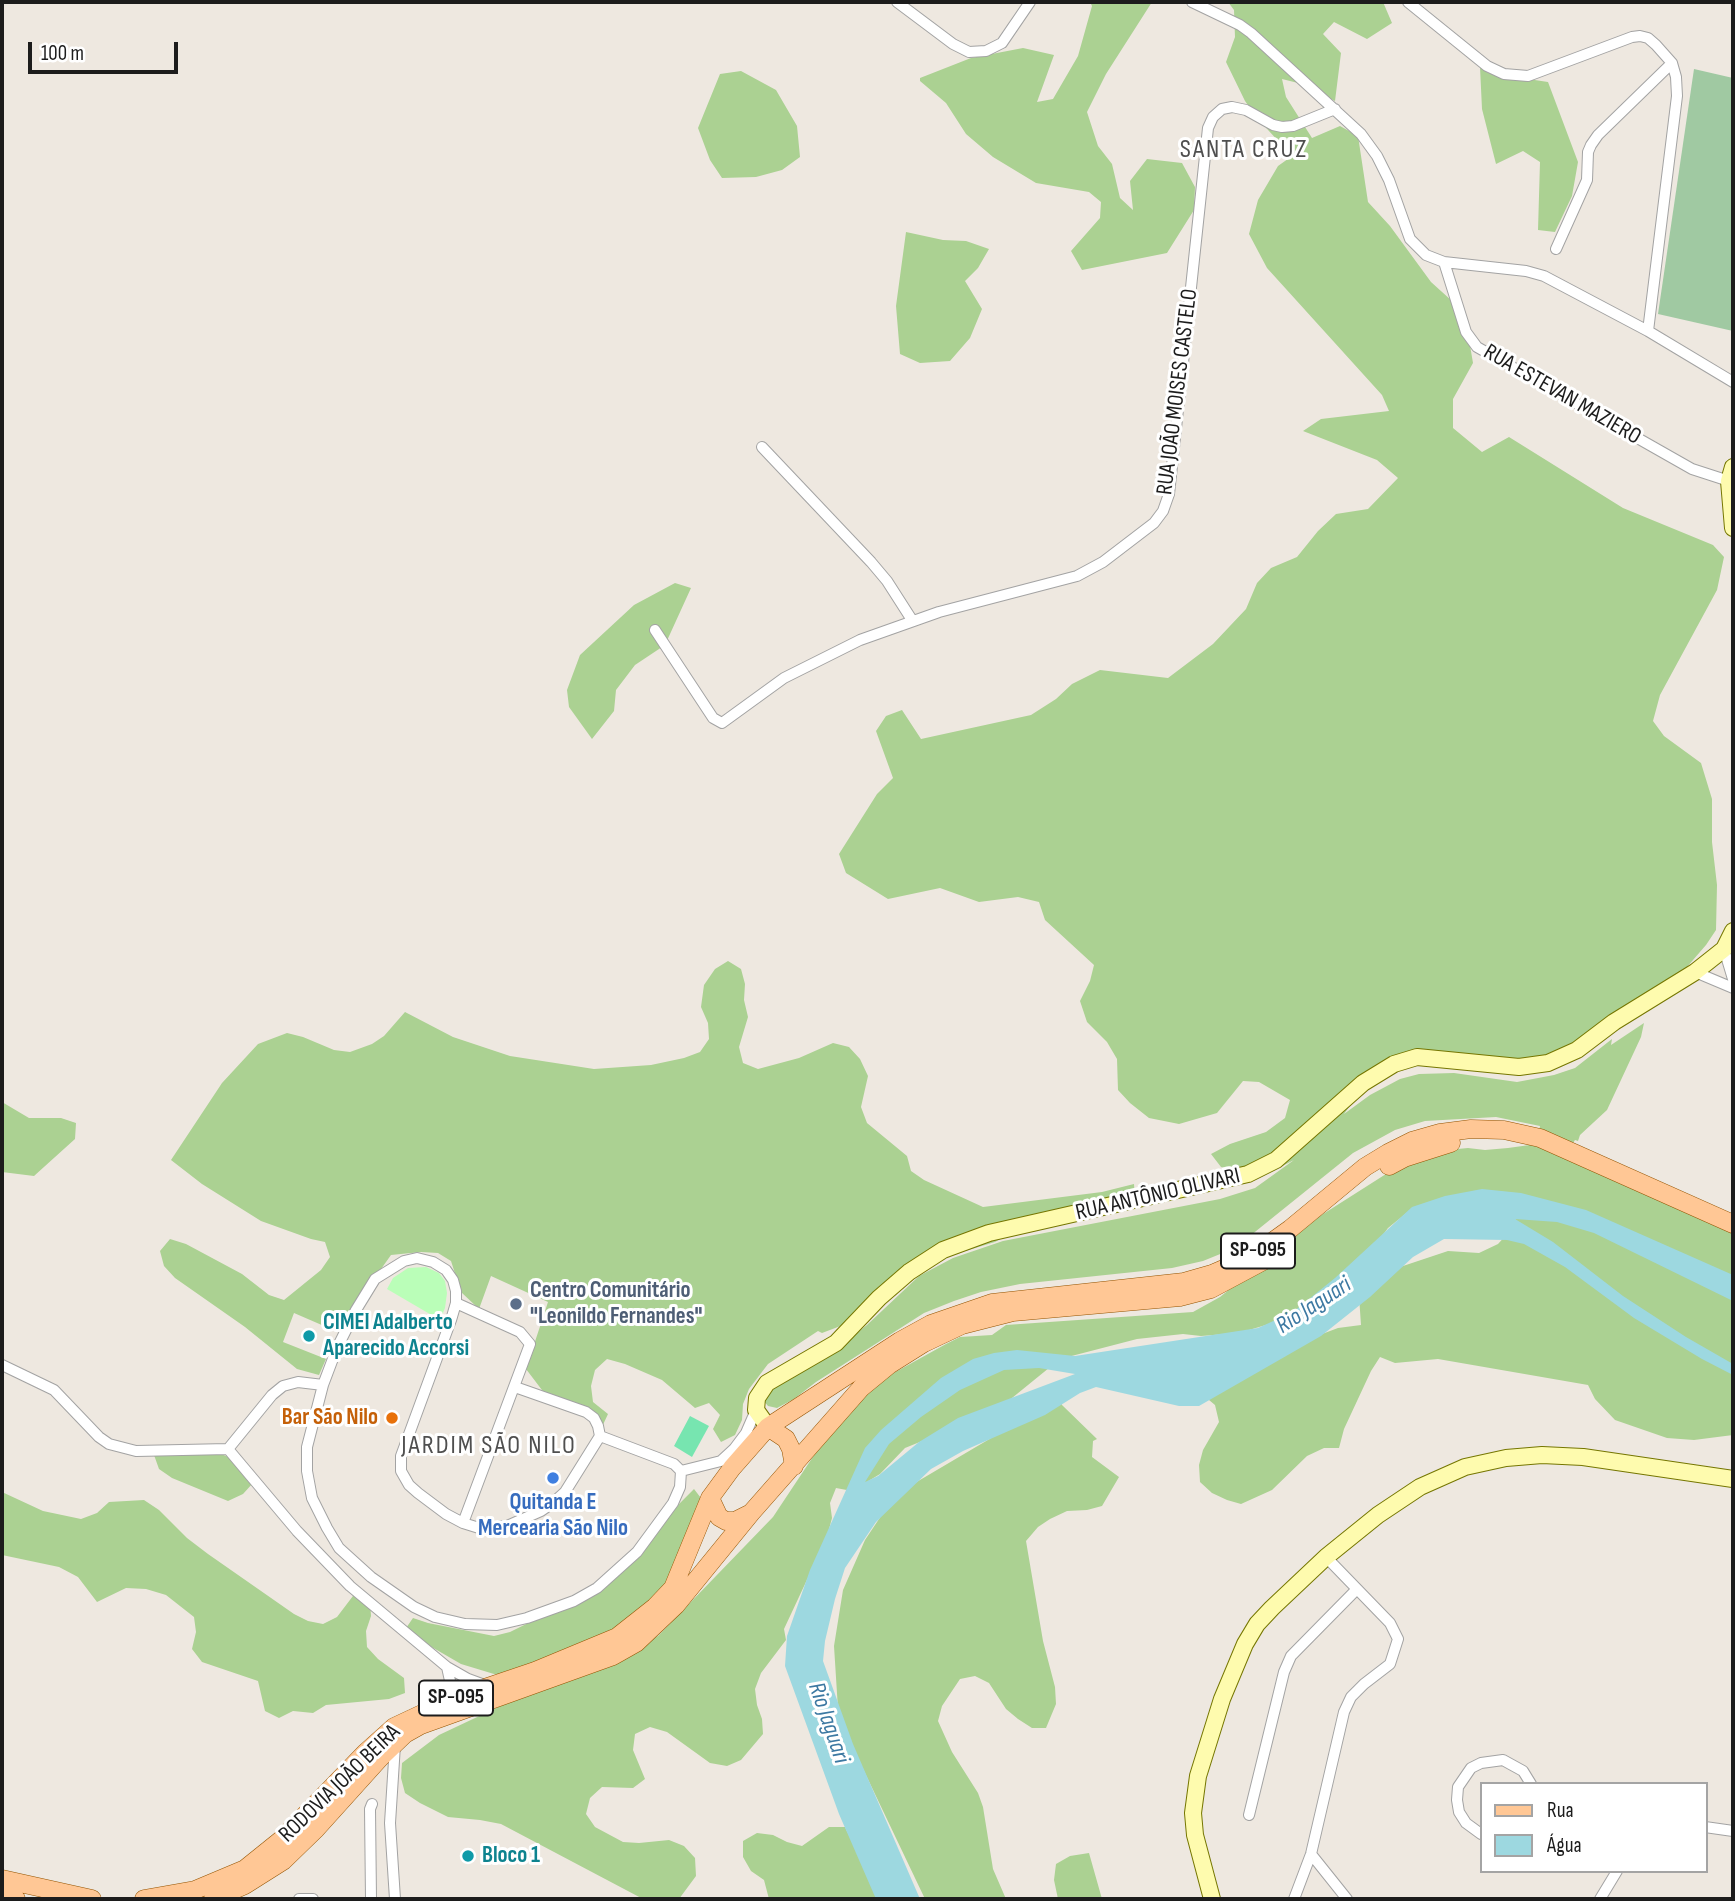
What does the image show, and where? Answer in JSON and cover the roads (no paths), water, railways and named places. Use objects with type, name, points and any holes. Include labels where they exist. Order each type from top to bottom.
[{"type":"main road","name":"SP-095","points":[[768,1427],[900,1341],[931,1324],[963,1312],[992,1303],[1184,1282],[1212,1274],[1251,1256],[1290,1229],[1365,1167],[1412,1141],[1440,1133],[1471,1129],[1504,1130],[1540,1138],[1733,1224]]},
{"type":"main road","name":"SP-095","points":[[794,1465],[861,1388],[888,1365],[924,1343],[962,1325],[1013,1312],[1180,1297],[1211,1289],[1270,1258],[1376,1173],[1404,1157],[1441,1145],[1477,1139],[1512,1141],[1541,1148],[1733,1236]]},
{"type":"main road","points":[[768,1427],[786,1439],[794,1465]]},
{"type":"main road","name":"RODOVIA JOÃO BEIRA","points":[[144,1899],[195,1890],[245,1869],[281,1840],[365,1753],[394,1727],[452,1700],[535,1671],[617,1637],[655,1607],[673,1588],[710,1498],[768,1427]]},
{"type":"main road","name":"RODOVIA JOÃO BEIRA","points":[[213,1899],[245,1885],[283,1861],[396,1741],[421,1725],[613,1656],[636,1643],[676,1605],[794,1465]]},
{"type":"main road","points":[[710,1498],[715,1510],[726,1521],[735,1521],[751,1513]]},
{"type":"main road","points":[[2,1879],[92,1899]]},
{"type":"main road","points":[[2,1896],[16,1899]]},
{"type":"street","points":[[897,2],[953,44],[969,52],[986,51],[1002,43],[1030,2]]},
{"type":"street","points":[[1192,2],[1251,33],[1361,134],[1377,156],[1389,180],[1410,239],[1426,255],[1444,262],[1527,271],[1544,276],[1648,331],[1733,382]]},
{"type":"street","points":[[1408,2],[1487,66],[1504,74],[1528,76],[1640,36],[1648,38],[1672,63],[1677,96],[1648,331]]},
{"type":"street","points":[[1556,249],[1587,180],[1591,145],[1672,63]]},
{"type":"street","name":"RUA JOÃO MOISES CASTELO","points":[[655,629],[718,722],[727,721],[772,686],[840,649],[912,620],[1077,576],[1103,562],[1154,523],[1163,511],[1169,494],[1208,128],[1213,117],[1222,109],[1232,107],[1247,110],[1273,125],[1282,127],[1293,126],[1335,109]]},
{"type":"street","name":"RUA ESTEVAN MAZIERO","points":[[1444,262],[1465,332],[1477,347],[1692,469],[1731,474]]},
{"type":"street","points":[[762,447],[887,580],[912,620]]},
{"type":"street","points":[[1731,474],[1733,528]]},
{"type":"street","name":"RUA ANTÔNIO OLIVARI","points":[[756,1410],[757,1398],[767,1383],[836,1343],[879,1298],[909,1272],[943,1250],[989,1233],[1248,1174],[1276,1160],[1363,1083],[1394,1064],[1416,1056],[1520,1067],[1548,1063],[1577,1050],[1615,1022],[1696,972],[1724,949],[1733,931]]},
{"type":"street","points":[[1724,949],[1733,979]]},
{"type":"street","points":[[1696,972],[1733,988]]},
{"type":"street","points":[[515,1387],[586,1412],[598,1426],[600,1436],[565,1492],[541,1511],[507,1526],[489,1529],[463,1523],[446,1514],[409,1485],[401,1471],[401,1456],[405,1443],[456,1303],[453,1280],[446,1270],[433,1262],[417,1258],[384,1271],[375,1279],[356,1310],[337,1348],[323,1385],[307,1447],[307,1471],[312,1498],[339,1548],[387,1590],[414,1607],[435,1617],[465,1624],[497,1625],[527,1618],[574,1601],[597,1588],[637,1552],[673,1503],[680,1488],[681,1471],[674,1464],[600,1436]]},
{"type":"street","points":[[456,1303],[520,1332],[530,1344],[463,1523]]},
{"type":"street","points":[[2,1365],[54,1390],[99,1437],[121,1449],[228,1450]]},
{"type":"street","points":[[228,1450],[272,1395],[283,1387],[298,1382],[323,1385]]},
{"type":"street","points":[[756,1410],[768,1427]]},
{"type":"street","points":[[681,1471],[721,1461],[734,1450],[746,1433],[756,1410]]},
{"type":"street","points":[[228,1450],[297,1531],[351,1586],[447,1667],[489,1687]]},
{"type":"street","points":[[1212,1899],[1195,1835],[1193,1813],[1198,1776],[1223,1699],[1245,1644],[1257,1623],[1326,1557],[1378,1515],[1420,1487],[1465,1467],[1506,1458],[1542,1455],[1583,1457],[1733,1479]]},
{"type":"street","points":[[1294,1899],[1311,1854],[1344,1712],[1357,1691],[1390,1664],[1398,1639],[1390,1623],[1326,1557]]},
{"type":"street","points":[[1249,1815],[1284,1672],[1291,1656],[1357,1589]]},
{"type":"street","points":[[384,1614],[387,1590]]},
{"type":"street","points":[[447,1667],[452,1700]]},
{"type":"street","points":[[396,1741],[390,1824],[396,1899]]},
{"type":"street","points":[[1480,1833],[1466,1824],[1459,1812],[1457,1800],[1458,1787],[1471,1768],[1481,1763],[1503,1760],[1523,1771],[1530,1782]]},
{"type":"street","points":[[371,1899],[372,1804]]},
{"type":"street","points":[[1707,1827],[1733,1831]]},
{"type":"street","points":[[1311,1854],[1347,1899]]},
{"type":"street","points":[[1600,1899],[1616,1873]]},
{"type":"street","points":[[299,1899],[313,1899]]},
{"type":"water","name":"Rio Jaguari","points":[[1482,1189],[1521,1193],[1586,1210],[1733,1275],[1733,1301],[1594,1233],[1557,1222],[1515,1219],[1553,1242],[1623,1296],[1733,1364],[1733,1375],[1634,1318],[1565,1267],[1524,1244],[1507,1240],[1444,1239],[1413,1257],[1370,1297],[1321,1336],[1199,1406],[1179,1406],[1096,1387],[1080,1393],[1045,1415],[963,1451],[931,1469],[876,1522],[845,1568],[825,1641],[823,1661],[853,1744],[920,1899],[876,1899],[839,1814],[785,1666],[787,1636],[810,1570],[865,1448],[881,1430],[941,1378],[973,1359],[1017,1350],[1075,1356],[1258,1328],[1293,1312],[1335,1278],[1412,1207],[1445,1196]],"holes":[[[1039,1368],[1075,1374],[958,1418],[919,1442],[878,1476],[865,1482],[889,1444],[921,1417],[960,1390],[1004,1370]]]},
{"type":"place","name":"Centro Comunitário \"Leonildo Fernandes\"","points":[[516,1304]]},
{"type":"place","name":"CIMEI Adalberto Aparecido Accorsi","points":[[309,1336]]},
{"type":"place","name":"Bar São Nilo","points":[[392,1418]]},
{"type":"place","name":"Quitanda E Mercearia São Nilo","points":[[553,1478]]},
{"type":"place","name":"Bloco 1","points":[[468,1856]]},
{"type":"district","name":"SANTA CRUZ","points":[[1244,150]]},
{"type":"district","name":"JARDIM SÃO NILO","points":[[489,1446]]}]
